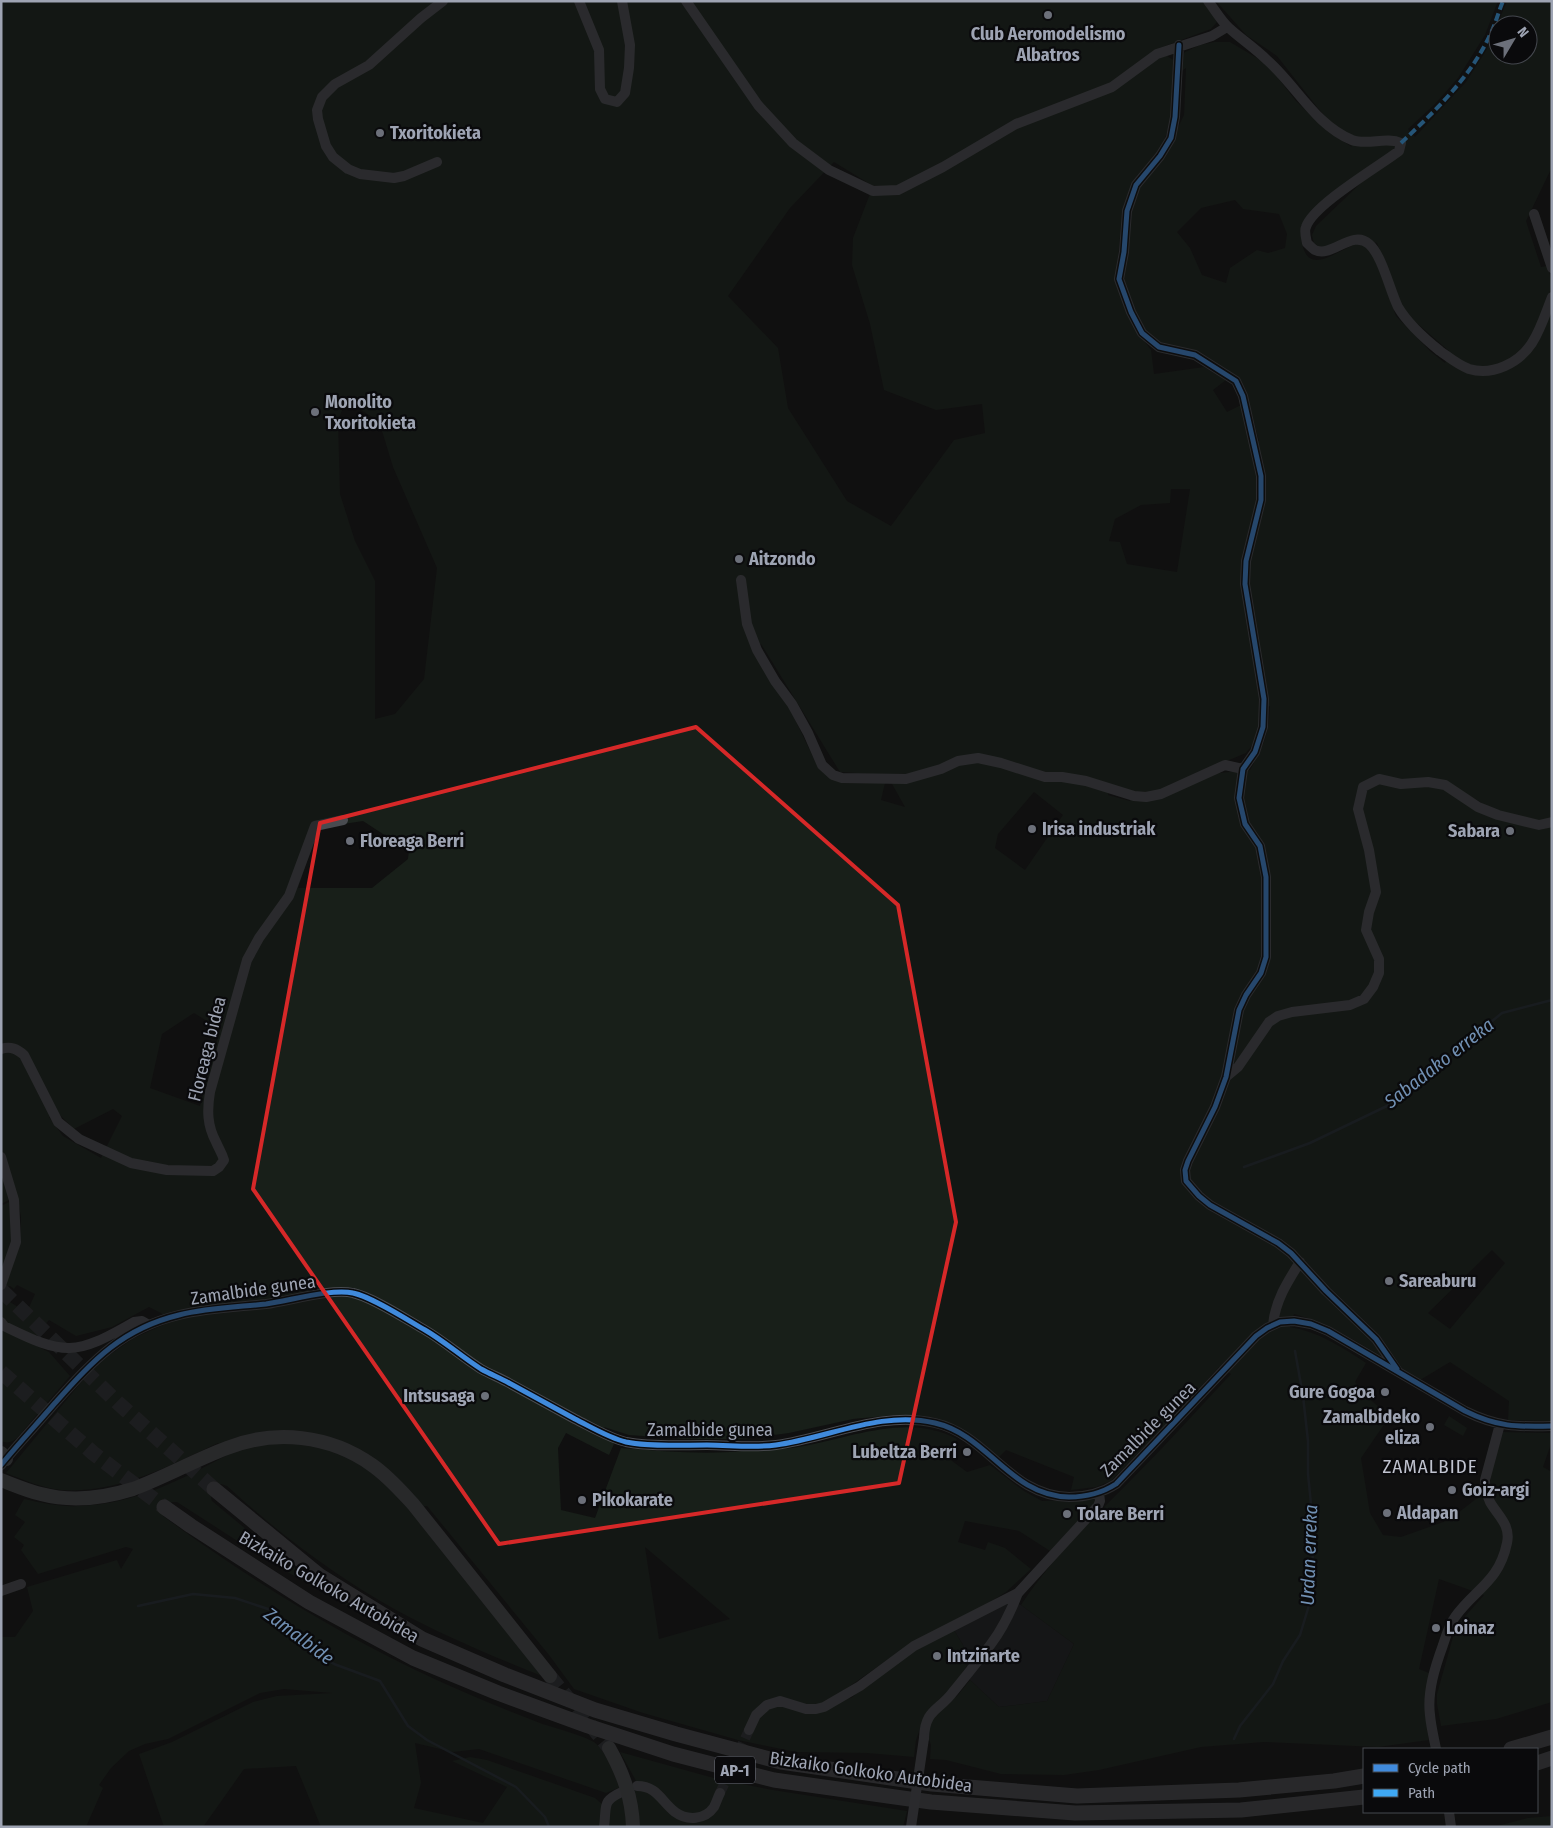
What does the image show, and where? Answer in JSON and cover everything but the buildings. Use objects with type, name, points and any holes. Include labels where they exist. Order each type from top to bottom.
[{"type":"highway","name":"Bizkaiko Golkoko Autobidea","points":[[214,1489],[320,1576],[422,1639],[505,1675],[595,1710],[781,1762],[932,1784],[1077,1796],[1239,1790],[1334,1781],[1363,1776]]},
{"type":"highway","name":"Bizkaiko Golkoko Autobidea","points":[[164,1507],[309,1602],[413,1658],[498,1694],[588,1726],[673,1754],[774,1780],[930,1802],[1075,1813],[1241,1810],[1342,1801],[1363,1797]]},
{"type":"highway","points":[[1514,1748],[1552,1737]]},
{"type":"highway","points":[[1538,1763],[1552,1758]]},
{"type":"main road","points":[[1,1480],[40,1494],[58,1498],[87,1498],[118,1494],[133,1489],[227,1448],[257,1439],[275,1437],[301,1438],[344,1449],[373,1465],[413,1504],[550,1676]]},
{"type":"main road","points":[[609,1748],[620,1767],[627,1786],[631,1803],[632,1827]]},
{"type":"street","points":[[437,162],[404,176],[394,178],[360,174],[348,169],[333,157],[326,146],[317,110],[322,97],[335,84],[369,65],[421,18],[443,1]]},
{"type":"street","points":[[579,1],[599,50],[600,89],[605,99],[617,102],[625,93],[630,68],[630,44],[622,1]]},
{"type":"street","points":[[686,1],[758,105],[793,143],[829,170],[872,191],[898,190],[943,168],[1016,124],[1112,88],[1157,54],[1212,36],[1227,27]]},
{"type":"street","points":[[1208,1],[1227,27],[1268,60],[1302,100],[1335,131],[1354,141],[1394,140],[1401,143],[1399,151],[1336,196],[1314,215],[1305,228],[1307,243],[1316,250],[1326,251],[1348,241],[1359,240],[1369,244],[1376,253],[1398,306],[1407,320],[1436,347],[1456,362],[1470,369],[1483,371],[1496,369],[1511,364],[1523,354],[1532,343],[1552,297]]},
{"type":"street","points":[[1180,45],[1175,117],[1171,138],[1160,156],[1136,185],[1126,211],[1124,252],[1119,279],[1131,312],[1142,333],[1159,347],[1195,355],[1236,381],[1243,396],[1261,476],[1261,500],[1246,561],[1245,584],[1264,699],[1263,726],[1255,752],[1243,769],[1240,798],[1245,824],[1260,846],[1266,877],[1266,957],[1261,974],[1246,995],[1239,1010],[1226,1077],[1215,1107],[1188,1161],[1185,1170],[1186,1181],[1198,1196],[1210,1205],[1278,1243],[1300,1262],[1326,1291],[1376,1339],[1399,1373]]},
{"type":"street","points":[[1534,214],[1552,268]]},
{"type":"street","points":[[742,580],[746,624],[757,650],[775,681],[792,704],[808,733],[822,765],[833,775],[842,778],[906,779],[941,769],[958,761],[978,758],[1001,762],[1044,777],[1062,777],[1086,781],[1134,796],[1146,797],[1162,794],[1225,765],[1243,769]]},
{"type":"street","points":[[1226,1077],[1238,1067],[1269,1022],[1278,1016],[1292,1012],[1350,1005],[1364,999],[1373,987],[1379,973],[1379,958],[1366,930],[1369,912],[1376,892],[1358,809],[1363,787],[1379,779],[1401,784],[1428,782],[1445,785],[1478,807],[1498,815],[1539,825],[1552,822]]},
{"type":"street","name":"Floreaga bidea","points":[[1,1049],[7,1047],[16,1048],[24,1055],[58,1122],[79,1139],[131,1163],[167,1170],[213,1171],[219,1168],[224,1160],[222,1151],[216,1143],[207,1109],[210,1092],[247,960],[259,938],[289,896],[315,826],[343,820]]},
{"type":"street","points":[[1,1157],[14,1200],[16,1242],[1,1285]]},
{"type":"street","points":[[1273,1325],[1274,1311],[1289,1279],[1300,1262]]},
{"type":"street","name":"Zamalbide gunea","points":[[149,1325],[180,1315],[282,1302],[327,1294],[353,1293],[383,1306],[427,1331],[482,1369],[589,1426],[622,1441],[653,1444],[774,1445],[867,1424],[892,1421],[936,1423],[953,1429],[972,1442],[1030,1488],[1057,1497],[1099,1493],[1116,1484],[1256,1336],[1273,1325],[1294,1321],[1311,1324],[1328,1331],[1482,1419],[1516,1427],[1552,1426]]},
{"type":"street","points":[[1,1322],[4,1326],[31,1339],[69,1349],[91,1345],[134,1322],[142,1320],[149,1325],[123,1338],[100,1355],[82,1372],[3,1459]]},
{"type":"street","points":[[1436,1748],[1429,1702],[1437,1659],[1455,1617],[1495,1573],[1508,1541],[1507,1529],[1503,1519],[1490,1502],[1485,1488],[1485,1480],[1500,1424]]},
{"type":"street","name":"Zamalbide gunea","points":[[911,1827],[924,1729],[931,1713],[953,1693],[992,1643],[1009,1617],[1018,1594],[1098,1506],[1100,1501],[1099,1493]]},
{"type":"street","points":[[1,1592],[21,1584]]},
{"type":"street","name":"Zamalbide gunea","points":[[749,1730],[756,1715],[766,1704],[780,1701],[806,1709],[816,1710],[824,1708],[860,1686],[914,1646],[1018,1594]]},
{"type":"street","points":[[637,1786],[644,1786],[657,1792],[674,1811],[680,1815],[694,1818],[701,1817],[709,1812],[714,1807],[720,1793]]},
{"type":"street","points":[[604,1827],[605,1806],[610,1797],[624,1791]]},
{"type":"street","points":[[1448,1813],[1451,1826]]},
{"type":"highlighted area","points":[[696,727],[898,905],[956,1222],[899,1483],[499,1544],[253,1189],[320,823]]},
{"type":"shaded area","points":[[1,1],[1203,1],[1217,22],[1211,29],[1157,49],[1176,62],[1185,52],[1200,45],[1214,42],[1230,42],[1267,64],[1296,101],[1327,131],[1352,147],[1317,107],[1277,56],[1246,35],[1216,1],[1498,1],[1493,15],[1488,15],[1488,27],[1485,35],[1458,78],[1435,104],[1408,129],[1415,137],[1466,82],[1488,47],[1488,65],[1538,65],[1538,15],[1501,15],[1507,1],[1552,1],[1552,167],[1526,221],[1541,267],[1547,266],[1551,283],[1549,294],[1552,296],[1552,817],[1541,822],[1494,810],[1451,785],[1488,816],[1540,830],[1552,826],[1552,1421],[1508,1420],[1509,1401],[1450,1362],[1420,1380],[1326,1325],[1294,1314],[1290,1327],[1320,1336],[1366,1363],[1355,1382],[1368,1398],[1390,1416],[1361,1458],[1370,1513],[1383,1535],[1401,1537],[1449,1520],[1490,1488],[1491,1472],[1503,1432],[1552,1433],[1552,1441],[1543,1467],[1552,1472],[1552,1702],[1496,1719],[1441,1726],[1437,1694],[1453,1637],[1461,1621],[1484,1595],[1439,1579],[1419,1669],[1434,1675],[1426,1723],[1429,1740],[1378,1747],[1264,1742],[1201,1747],[1099,1770],[1064,1775],[1001,1774],[946,1760],[930,1759],[931,1745],[927,1733],[935,1713],[957,1696],[970,1680],[999,1707],[1047,1701],[1074,1644],[1021,1605],[1073,1539],[1231,1374],[1219,1367],[1111,1481],[1096,1487],[1071,1490],[1074,1477],[1006,1450],[998,1458],[950,1423],[931,1417],[895,1415],[853,1419],[789,1433],[741,1439],[685,1439],[629,1435],[604,1427],[614,1444],[609,1455],[566,1433],[558,1448],[561,1510],[595,1518],[621,1448],[698,1453],[782,1449],[881,1429],[900,1427],[939,1431],[957,1439],[948,1458],[967,1472],[990,1465],[1024,1491],[1042,1501],[1095,1499],[1094,1505],[1050,1551],[1019,1531],[965,1521],[958,1542],[985,1550],[988,1542],[1005,1548],[1031,1569],[1006,1592],[961,1620],[890,1658],[827,1702],[851,1698],[894,1664],[924,1644],[954,1630],[963,1645],[967,1666],[947,1696],[923,1720],[916,1740],[914,1757],[867,1753],[796,1752],[738,1740],[643,1713],[574,1689],[549,1655],[427,1506],[409,1508],[542,1676],[449,1637],[373,1597],[308,1553],[227,1486],[221,1484],[214,1489],[211,1493],[212,1501],[282,1559],[366,1616],[273,1564],[177,1502],[172,1502],[163,1510],[163,1516],[229,1562],[331,1626],[439,1681],[540,1723],[594,1742],[606,1756],[621,1787],[606,1793],[479,1749],[453,1752],[415,1743],[421,1783],[414,1808],[483,1823],[507,1787],[452,1761],[470,1757],[487,1760],[595,1798],[602,1804],[640,1788],[620,1752],[721,1780],[907,1811],[903,1827],[321,1827],[296,1766],[244,1769],[203,1827],[164,1827],[139,1754],[172,1742],[253,1702],[277,1696],[332,1693],[284,1689],[260,1693],[168,1739],[145,1744],[129,1751],[111,1768],[99,1785],[103,1788],[86,1827],[1,1827],[1,1637],[15,1637],[33,1611],[27,1587],[117,1560],[121,1569],[133,1549],[126,1547],[38,1574],[21,1550],[24,1545],[14,1537],[25,1522],[15,1515],[24,1499],[73,1506],[119,1501],[175,1482],[227,1455],[218,1443],[142,1477],[102,1488],[82,1490],[61,1490],[47,1487],[6,1473],[87,1375],[108,1356],[134,1338],[170,1322],[161,1313],[149,1307],[112,1327],[76,1336],[49,1320],[36,1336],[7,1323],[1,1317],[2,1297],[27,1312],[35,1294],[17,1285],[14,1289],[10,1286],[5,1287],[20,1245],[21,1217],[17,1196],[1,1204]],"holes":[[[1186,68],[1184,115],[1163,158],[1139,186],[1130,211],[1123,273],[1125,285],[1136,315],[1144,330],[1156,340],[1167,347],[1238,378],[1245,389],[1259,441],[1250,441],[1241,405],[1227,412],[1213,390],[1226,380],[1204,367],[1154,374],[1151,350],[1142,338],[1117,273],[1122,212],[1137,176],[1160,150],[1171,123],[1174,76]],[[834,162],[873,186],[853,238],[852,265],[870,324],[884,390],[936,410],[982,404],[985,433],[954,440],[891,526],[847,501],[788,408],[778,348],[728,296],[790,208]],[[1361,173],[1363,181],[1316,226],[1312,235],[1314,243],[1321,248],[1354,236],[1377,243],[1402,306],[1411,318],[1449,351],[1445,363],[1430,351],[1396,316],[1373,254],[1367,247],[1359,243],[1331,256],[1315,260],[1308,257],[1303,248],[1301,234]],[[1235,200],[1243,209],[1279,214],[1287,234],[1285,248],[1268,253],[1257,250],[1230,268],[1226,283],[1202,275],[1190,248],[1177,232],[1201,208]],[[346,401],[379,421],[393,467],[437,568],[424,679],[395,714],[375,719],[375,581],[355,541],[340,494],[338,420]],[[1171,489],[1190,489],[1177,572],[1127,564],[1120,542],[1109,541],[1115,519],[1141,505],[1170,503]],[[761,644],[840,772],[887,775],[905,807],[881,800],[885,783],[824,773],[816,763],[789,707],[753,648]],[[1270,706],[1268,724],[1265,739],[1250,770],[1218,773],[1169,785],[1246,753],[1258,733],[1261,709]],[[1110,785],[1131,793],[1130,801],[1108,795]],[[1034,792],[1063,815],[1025,870],[995,848],[998,834]],[[363,821],[409,851],[408,859],[372,888],[298,888],[318,828]],[[194,1013],[220,1029],[200,1106],[150,1088],[162,1034]],[[113,1109],[122,1116],[101,1158],[63,1136],[49,1117],[59,1114],[74,1129]],[[1492,1250],[1505,1263],[1450,1329],[1428,1313]],[[645,1547],[730,1619],[659,1639]]]},
{"type":"shaded area","points":[[9,1202],[13,1237],[1,1276],[1,1206]]},
{"type":"shaded area","points":[[1,1329],[49,1352],[70,1376],[17,1438],[8,1442],[1,1441]]},
{"type":"shaded area","name":"Zamalbide","points":[[1449,1416],[1467,1428],[1463,1436],[1444,1425]]},
{"type":"shaded area","points":[[1010,1601],[1021,1605],[1074,1644],[1047,1701],[999,1707],[970,1680],[963,1645],[954,1630]]},
{"type":"shaded area","points":[[1552,1816],[1552,1827],[1493,1827],[1528,1818]]},
{"type":"waterway","name":"Sabadako erreka","points":[[1244,1167],[1310,1143],[1389,1105],[1502,1013],[1552,1000]]},
{"type":"waterway","name":"Urdan erreka","points":[[1234,1739],[1240,1726],[1273,1684],[1283,1661],[1300,1635],[1310,1602],[1314,1534],[1308,1474],[1308,1441],[1295,1351]]},
{"type":"waterway","name":"Zamalbide","points":[[138,1606],[193,1594],[235,1598],[271,1610],[294,1636],[315,1652],[334,1664],[380,1681],[408,1726],[427,1740],[516,1787],[545,1817],[549,1827]]},
{"type":"tunnel","points":[[1,1290],[117,1402],[214,1489]]},
{"type":"tunnel","points":[[1,1372],[93,1453],[164,1507]]},
{"type":"tunnel","points":[[550,1676],[609,1748]]},
{"type":"tunnel","points":[[720,1793],[749,1730]]},
{"type":"marked path","points":[[1401,143],[1438,107],[1461,81],[1481,52],[1491,33],[1503,1]]},
{"type":"cycle path","points":[[1179,45],[1175,117],[1171,138],[1160,156],[1136,185],[1127,211],[1124,252],[1119,279],[1131,312],[1142,333],[1159,347],[1195,355],[1236,381],[1243,396],[1261,476],[1261,500],[1246,561],[1245,584],[1264,699],[1263,727],[1255,752],[1243,769],[1239,798],[1245,824],[1260,846],[1266,877],[1266,957],[1261,973],[1246,995],[1239,1010],[1226,1077],[1215,1107],[1188,1161],[1185,1170],[1186,1181],[1210,1205],[1278,1243],[1291,1253],[1326,1291],[1376,1339],[1397,1369]]},
{"type":"cycle path","points":[[1,1465],[55,1403],[96,1360],[124,1338],[140,1329],[179,1315],[211,1309],[266,1304],[334,1292],[353,1293],[370,1299],[432,1334],[481,1369],[594,1429],[626,1442],[656,1445],[767,1446],[796,1442],[875,1422],[915,1420],[935,1423],[954,1430],[970,1439],[1031,1487],[1048,1494],[1069,1497],[1094,1494],[1116,1484],[1256,1336],[1280,1322],[1294,1321],[1311,1324],[1328,1331],[1476,1416],[1507,1425],[1552,1426]]},
{"type":"place","name":"Club Aeromodelismo Albatros","points":[[1048,15]]},
{"type":"place","name":"Txoritokieta","points":[[380,133]]},
{"type":"place","name":"Monolito Txoritokieta","points":[[315,412]]},
{"type":"place","name":"Aitzondo","points":[[739,559]]},
{"type":"place","name":"Irisa industriak","points":[[1032,829]]},
{"type":"place","name":"Sabara","points":[[1510,831]]},
{"type":"place","name":"Floreaga Berri","points":[[350,841]]},
{"type":"place","name":"Sareaburu","points":[[1389,1281]]},
{"type":"place","name":"Gure Gogoa","points":[[1385,1392]]},
{"type":"place","name":"Intsusaga","points":[[485,1396]]},
{"type":"place","name":"Zamalbideko eliza","points":[[1430,1427]]},
{"type":"place","name":"Lubeltza Berri","points":[[967,1452]]},
{"type":"place","name":"Goiz-argi","points":[[1452,1490]]},
{"type":"place","name":"Pikokarate","points":[[582,1500]]},
{"type":"place","name":"Aldapan","points":[[1387,1513]]},
{"type":"place","name":"Tolare Berri","points":[[1067,1514]]},
{"type":"place","name":"Loinaz","points":[[1436,1628]]},
{"type":"place","name":"Intziñarte","points":[[937,1656]]},
{"type":"district","name":"ZAMALBIDE","points":[[1430,1466]]}]
